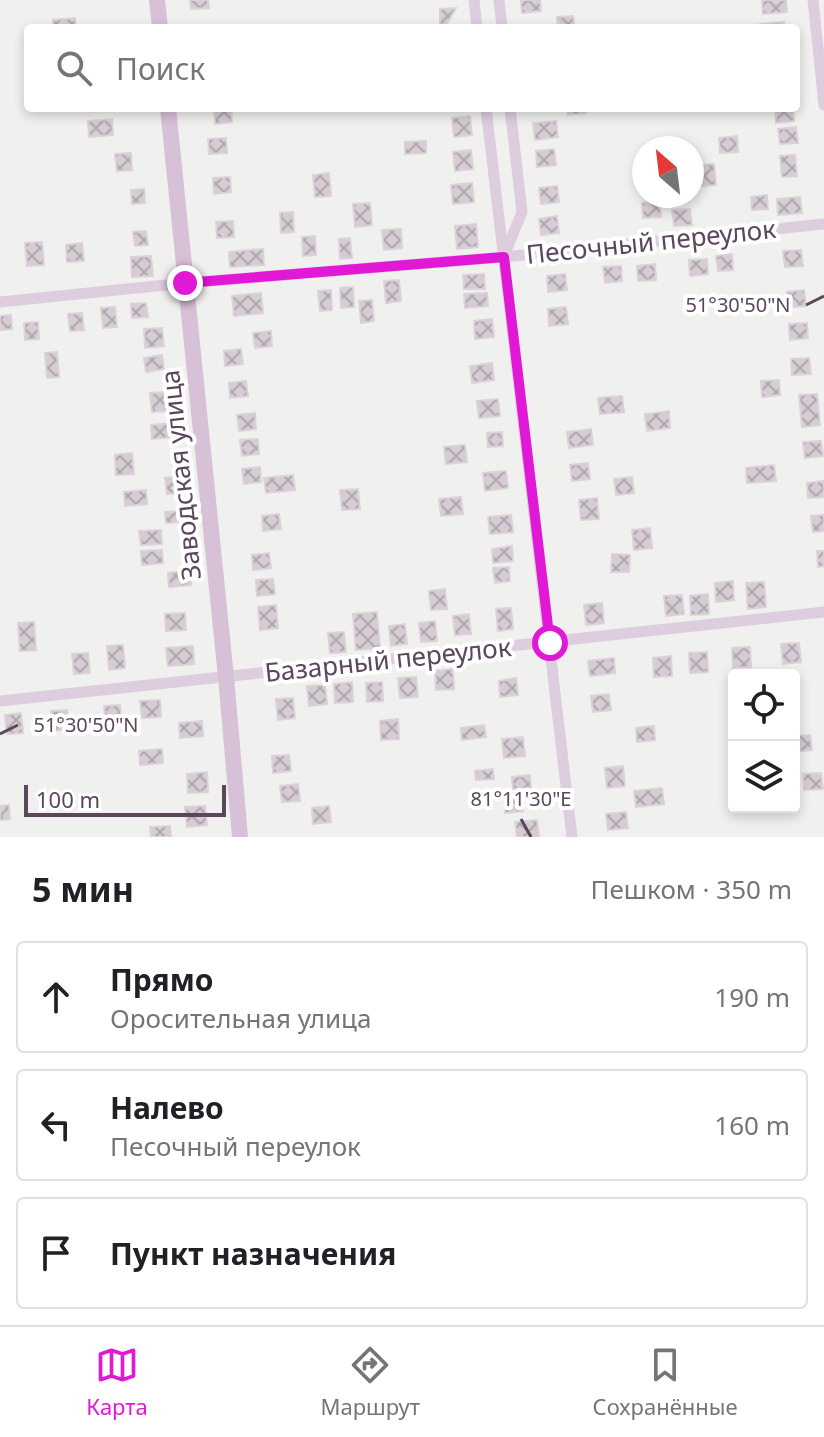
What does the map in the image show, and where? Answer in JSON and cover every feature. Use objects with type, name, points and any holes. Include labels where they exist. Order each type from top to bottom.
[{"type":"main road","points":[[157,0],[160,24]]},
{"type":"main road","name":"Заводская улица","points":[[168,112],[240,837]]},
{"type":"street","points":[[474,0],[477,24]]},
{"type":"street","points":[[499,0],[502,24]]},
{"type":"street","points":[[813,0],[824,105]]},
{"type":"street","points":[[486,112],[572,837]]},
{"type":"street","points":[[504,257],[522,212],[510,112]]},
{"type":"street","name":"Песочный переулок","points":[[0,302],[185,283],[504,257],[824,224]]},
{"type":"street","name":"Базарный переулок","points":[[0,701],[824,612]]},
{"type":"building","points":[[190,0],[208,0],[209,8],[191,9]]},
{"type":"building","points":[[521,0],[540,0],[541,11],[522,13]]},
{"type":"building","points":[[762,0],[786,0],[787,12],[763,14]]},
{"type":"building","points":[[456,8],[447,24],[440,24],[440,9]]},
{"type":"building","points":[[573,16],[574,24],[558,24],[557,17]]},
{"type":"building","points":[[75,18],[76,24],[53,24],[53,20]]},
{"type":"building","points":[[214,112],[231,112],[232,122],[215,124]]},
{"type":"building","points":[[775,112],[793,112],[794,121],[776,123]]},
{"type":"building","points":[[470,116],[472,135],[454,137],[452,118]]},
{"type":"building","points":[[112,119],[113,135],[89,137],[88,121]]},
{"type":"building","points":[[556,121],[558,137],[535,140],[533,123]]},
{"type":"building","points":[[796,127],[798,143],[780,144],[778,129]]},
{"type":"building","points":[[737,136],[738,152],[720,153],[719,138]]},
{"type":"building","points":[[226,138],[227,153],[209,154],[208,139]]},
{"type":"building","points":[[426,141],[426,153],[405,154],[405,142]]},
{"type":"building","points":[[554,149],[556,165],[537,167],[536,151]]},
{"type":"building","points":[[471,150],[473,169],[455,171],[453,152]]},
{"type":"building","points":[[131,153],[132,170],[117,171],[115,154]]},
{"type":"building","points":[[795,155],[797,176],[782,177],[780,156]]},
{"type":"building","points":[[714,164],[716,185],[704,186],[704,165]]},
{"type":"building","points":[[329,173],[331,196],[315,197],[313,175]]},
{"type":"building","points":[[230,177],[231,192],[214,194],[213,178]]},
{"type":"building","points":[[472,183],[474,202],[453,204],[451,185]]},
{"type":"building","points":[[557,186],[559,202],[541,204],[539,188]]},
{"type":"building","points":[[144,189],[145,203],[132,204],[131,190]]},
{"type":"building","points":[[767,195],[768,209],[752,210],[751,197]]},
{"type":"building","points":[[800,197],[802,213],[778,215],[777,199]]},
{"type":"building","points":[[370,203],[372,225],[355,227],[353,204]]},
{"type":"building","points":[[642,208],[660,208],[661,217],[643,218]]},
{"type":"building","points":[[690,209],[692,225],[674,226],[672,210]]},
{"type":"building","points":[[293,212],[294,232],[281,233],[280,213]]},
{"type":"building","points":[[557,216],[559,233],[541,235],[539,219]]},
{"type":"building","points":[[233,221],[234,237],[217,238],[216,222]]},
{"type":"building","points":[[476,224],[478,247],[457,249],[455,226]]},
{"type":"building","points":[[401,229],[402,248],[384,250],[382,230]]},
{"type":"building","points":[[146,231],[148,245],[135,246],[133,232]]},
{"type":"building","points":[[315,236],[316,255],[303,256],[302,237]]},
{"type":"building","points":[[350,238],[352,258],[340,259],[339,239]]},
{"type":"building","points":[[42,242],[44,265],[27,266],[25,243]]},
{"type":"building","points":[[82,243],[84,261],[67,262],[66,245]]},
{"type":"building","points":[[263,249],[264,265],[230,267],[229,252]]},
{"type":"building","points":[[801,250],[803,266],[785,267],[783,251]]},
{"type":"building","points":[[732,254],[733,270],[718,271],[716,256]]},
{"type":"building","points":[[151,256],[153,276],[132,277],[131,257]]},
{"type":"building","points":[[707,259],[708,274],[690,276],[689,260]]},
{"type":"building","points":[[655,264],[656,280],[638,281],[637,266]]},
{"type":"building","points":[[621,266],[622,281],[605,283],[603,267]]},
{"type":"building","points":[[484,274],[485,289],[464,289],[463,275]]},
{"type":"building","points":[[565,274],[567,290],[548,292],[547,276]]},
{"type":"building","points":[[399,280],[401,301],[386,303],[384,281]]},
{"type":"building","points":[[353,287],[354,307],[341,308],[340,288]]},
{"type":"building","points":[[331,290],[332,310],[320,311],[318,291]]},
{"type":"building","points":[[804,290],[806,306],[788,307],[787,292]]},
{"type":"building","points":[[261,293],[263,313],[234,316],[232,296]]},
{"type":"building","points":[[487,293],[488,306],[465,308],[464,294]]},
{"type":"building","points":[[372,300],[374,321],[361,323],[359,301]]},
{"type":"building","points":[[146,303],[148,317],[132,318],[131,304]]},
{"type":"building","points":[[115,307],[117,327],[103,328],[101,308]]},
{"type":"building","points":[[566,307],[568,324],[549,326],[548,309]]},
{"type":"building","points":[[82,313],[84,330],[70,331],[68,314]]},
{"type":"building","points":[[11,315],[12,329],[0,330],[0,316]]},
{"type":"building","points":[[492,319],[494,337],[475,339],[474,321]]},
{"type":"building","points":[[38,322],[39,339],[25,340],[24,323]]},
{"type":"building","points":[[807,323],[808,338],[790,340],[789,324]]},
{"type":"building","points":[[162,328],[164,346],[145,348],[144,329]]},
{"type":"building","points":[[271,331],[272,346],[255,348],[253,333]]},
{"type":"building","points":[[241,349],[243,364],[225,366],[224,351]]},
{"type":"building","points":[[57,352],[59,377],[47,378],[45,353]]},
{"type":"building","points":[[162,355],[164,369],[146,372],[144,358]]},
{"type":"building","points":[[809,358],[811,374],[792,375],[791,359]]},
{"type":"building","points":[[492,363],[494,380],[472,383],[470,366]]},
{"type":"building","points":[[779,380],[780,395],[762,397],[761,381]]},
{"type":"building","points":[[246,381],[248,396],[230,398],[229,383]]},
{"type":"building","points":[[165,392],[167,411],[152,412],[150,393]]},
{"type":"building","points":[[817,394],[820,425],[802,427],[799,395]]},
{"type":"building","points":[[622,396],[624,412],[600,414],[598,398]]},
{"type":"building","points":[[498,399],[500,416],[479,418],[477,401]]},
{"type":"building","points":[[669,411],[670,428],[647,431],[645,414]]},
{"type":"building","points":[[255,413],[256,429],[239,431],[237,415]]},
{"type":"building","points":[[174,423],[175,437],[152,439],[151,425]]},
{"type":"building","points":[[591,429],[593,445],[569,448],[567,432]]},
{"type":"building","points":[[502,432],[503,446],[488,447],[487,433]]},
{"type":"building","points":[[258,439],[259,454],[242,456],[240,440]]},
{"type":"building","points":[[821,441],[823,456],[805,458],[803,442]]},
{"type":"building","points":[[465,445],[467,462],[446,464],[444,447]]},
{"type":"building","points":[[132,453],[134,474],[116,475],[115,455]]},
{"type":"building","points":[[588,463],[590,479],[572,481],[570,465]]},
{"type":"building","points":[[774,465],[776,481],[747,483],[746,468]]},
{"type":"building","points":[[260,467],[261,482],[244,484],[242,469]]},
{"type":"building","points":[[506,471],[508,488],[485,491],[483,473]]},
{"type":"building","points":[[293,475],[295,490],[266,493],[264,478]]},
{"type":"building","points":[[182,476],[183,493],[167,494],[165,478]]},
{"type":"building","points":[[632,477],[634,493],[616,495],[614,479]]},
{"type":"building","points":[[824,481],[824,497],[808,498],[807,483]]},
{"type":"building","points":[[358,489],[360,509],[342,510],[340,490]]},
{"type":"building","points":[[146,490],[147,504],[125,506],[124,492]]},
{"type":"building","points":[[461,497],[463,514],[441,516],[439,499]]},
{"type":"building","points":[[597,498],[599,519],[581,520],[579,500]]},
{"type":"building","points":[[182,511],[183,522],[166,523],[165,512]]},
{"type":"building","points":[[279,514],[281,529],[263,531],[262,516]]},
{"type":"building","points":[[511,515],[513,532],[490,534],[488,517]]},
{"type":"building","points":[[824,515],[824,531],[813,532],[811,516]]},
{"type":"building","points":[[650,528],[652,548],[634,550],[632,530]]},
{"type":"building","points":[[161,530],[162,544],[141,545],[139,531]]},
{"type":"building","points":[[512,546],[513,561],[493,563],[492,549]]},
{"type":"building","points":[[162,550],[163,563],[142,565],[141,551]]},
{"type":"building","points":[[817,551],[824,551],[824,566],[818,567]]},
{"type":"building","points":[[269,553],[271,568],[253,570],[252,555]]},
{"type":"building","points":[[612,554],[630,555],[629,572],[611,572]]},
{"type":"building","points":[[509,567],[510,581],[495,583],[493,568]]},
{"type":"building","points":[[190,571],[191,585],[169,587],[168,573]]},
{"type":"building","points":[[273,579],[275,594],[257,596],[256,580]]},
{"type":"building","points":[[733,581],[734,600],[716,602],[715,583]]},
{"type":"building","points":[[764,582],[766,607],[748,609],[746,583]]},
{"type":"building","points":[[445,589],[447,609],[431,610],[429,591]]},
{"type":"building","points":[[708,594],[709,614],[691,615],[690,596]]},
{"type":"building","points":[[682,595],[684,614],[666,616],[664,596]]},
{"type":"building","points":[[602,603],[604,623],[586,625],[584,605]]},
{"type":"building","points":[[276,605],[278,628],[260,630],[258,607]]},
{"type":"building","points":[[511,608],[513,629],[498,631],[496,609]]},
{"type":"building","points":[[377,612],[380,648],[356,650],[353,614]]},
{"type":"building","points":[[185,613],[186,630],[166,631],[165,614]]},
{"type":"building","points":[[469,614],[471,634],[455,635],[453,616]]},
{"type":"building","points":[[435,621],[437,641],[421,642],[419,623]]},
{"type":"building","points":[[34,622],[36,650],[20,651],[18,623]]},
{"type":"building","points":[[405,624],[407,644],[391,646],[389,626]]},
{"type":"building","points":[[344,632],[346,652],[330,653],[328,633]]},
{"type":"building","points":[[799,643],[801,662],[783,664],[781,644]]},
{"type":"building","points":[[123,645],[125,668],[109,670],[107,646]]},
{"type":"building","points":[[193,646],[194,664],[168,666],[166,648]]},
{"type":"building","points":[[750,647],[751,667],[733,668],[732,648]]},
{"type":"building","points":[[707,652],[708,672],[690,673],[689,653]]},
{"type":"building","points":[[88,653],[90,673],[74,674],[72,654]]},
{"type":"building","points":[[671,656],[672,676],[654,677],[653,658]]},
{"type":"building","points":[[614,658],[615,673],[590,676],[588,661]]},
{"type":"building","points":[[453,669],[454,689],[436,690],[435,671]]},
{"type":"building","points":[[416,677],[418,697],[400,698],[398,678]]},
{"type":"building","points":[[516,678],[518,695],[500,697],[499,681]]},
{"type":"building","points":[[352,682],[353,702],[335,703],[334,684]]},
{"type":"building","points":[[382,682],[383,701],[367,702],[366,683]]},
{"type":"building","points":[[325,685],[327,704],[309,706],[307,686]]},
{"type":"building","points":[[609,694],[611,710],[593,712],[591,696]]},
{"type":"building","points":[[293,698],[295,718],[278,720],[276,699]]},
{"type":"building","points":[[160,700],[161,717],[142,718],[140,701]]},
{"type":"building","points":[[120,705],[122,724],[106,726],[104,706]]},
{"type":"building","points":[[67,710],[69,729],[53,731],[51,711]]},
{"type":"building","points":[[21,713],[23,733],[7,734],[5,715]]},
{"type":"building","points":[[398,719],[399,739],[381,740],[380,721]]},
{"type":"building","points":[[202,721],[203,736],[180,738],[179,723]]},
{"type":"building","points":[[484,725],[486,737],[462,740],[461,728]]},
{"type":"building","points":[[654,726],[655,740],[637,742],[636,728]]},
{"type":"building","points":[[810,735],[812,750],[800,751],[800,736]]},
{"type":"building","points":[[523,737],[525,756],[504,758],[502,739]]},
{"type":"building","points":[[162,749],[163,763],[140,765],[139,751]]},
{"type":"building","points":[[289,755],[291,771],[273,773],[272,756]]},
{"type":"building","points":[[623,766],[625,786],[607,788],[605,768]]},
{"type":"building","points":[[493,769],[494,779],[476,780],[475,771]]},
{"type":"building","points":[[207,772],[208,792],[188,793],[187,774]]},
{"type":"building","points":[[821,773],[823,789],[804,790],[803,774]]},
{"type":"building","points":[[530,775],[531,788],[513,789],[512,777]]},
{"type":"building","points":[[298,784],[300,801],[282,802],[280,786]]},
{"type":"building","points":[[662,788],[664,804],[636,807],[634,791]]},
{"type":"building","points":[[522,795],[523,811],[505,813],[504,797]]},
{"type":"building","points":[[9,805],[10,819],[0,820],[0,806]]},
{"type":"building","points":[[205,806],[207,825],[187,827],[185,807]]},
{"type":"building","points":[[329,806],[331,822],[313,824],[312,808]]},
{"type":"building","points":[[626,812],[628,828],[608,830],[606,814]]},
{"type":"building","points":[[537,820],[539,837],[517,837],[515,822]]},
{"type":"building","points":[[170,826],[171,837],[151,837],[150,827]]},
{"type":"route","points":[[185,283],[504,257],[550,643]]}]
